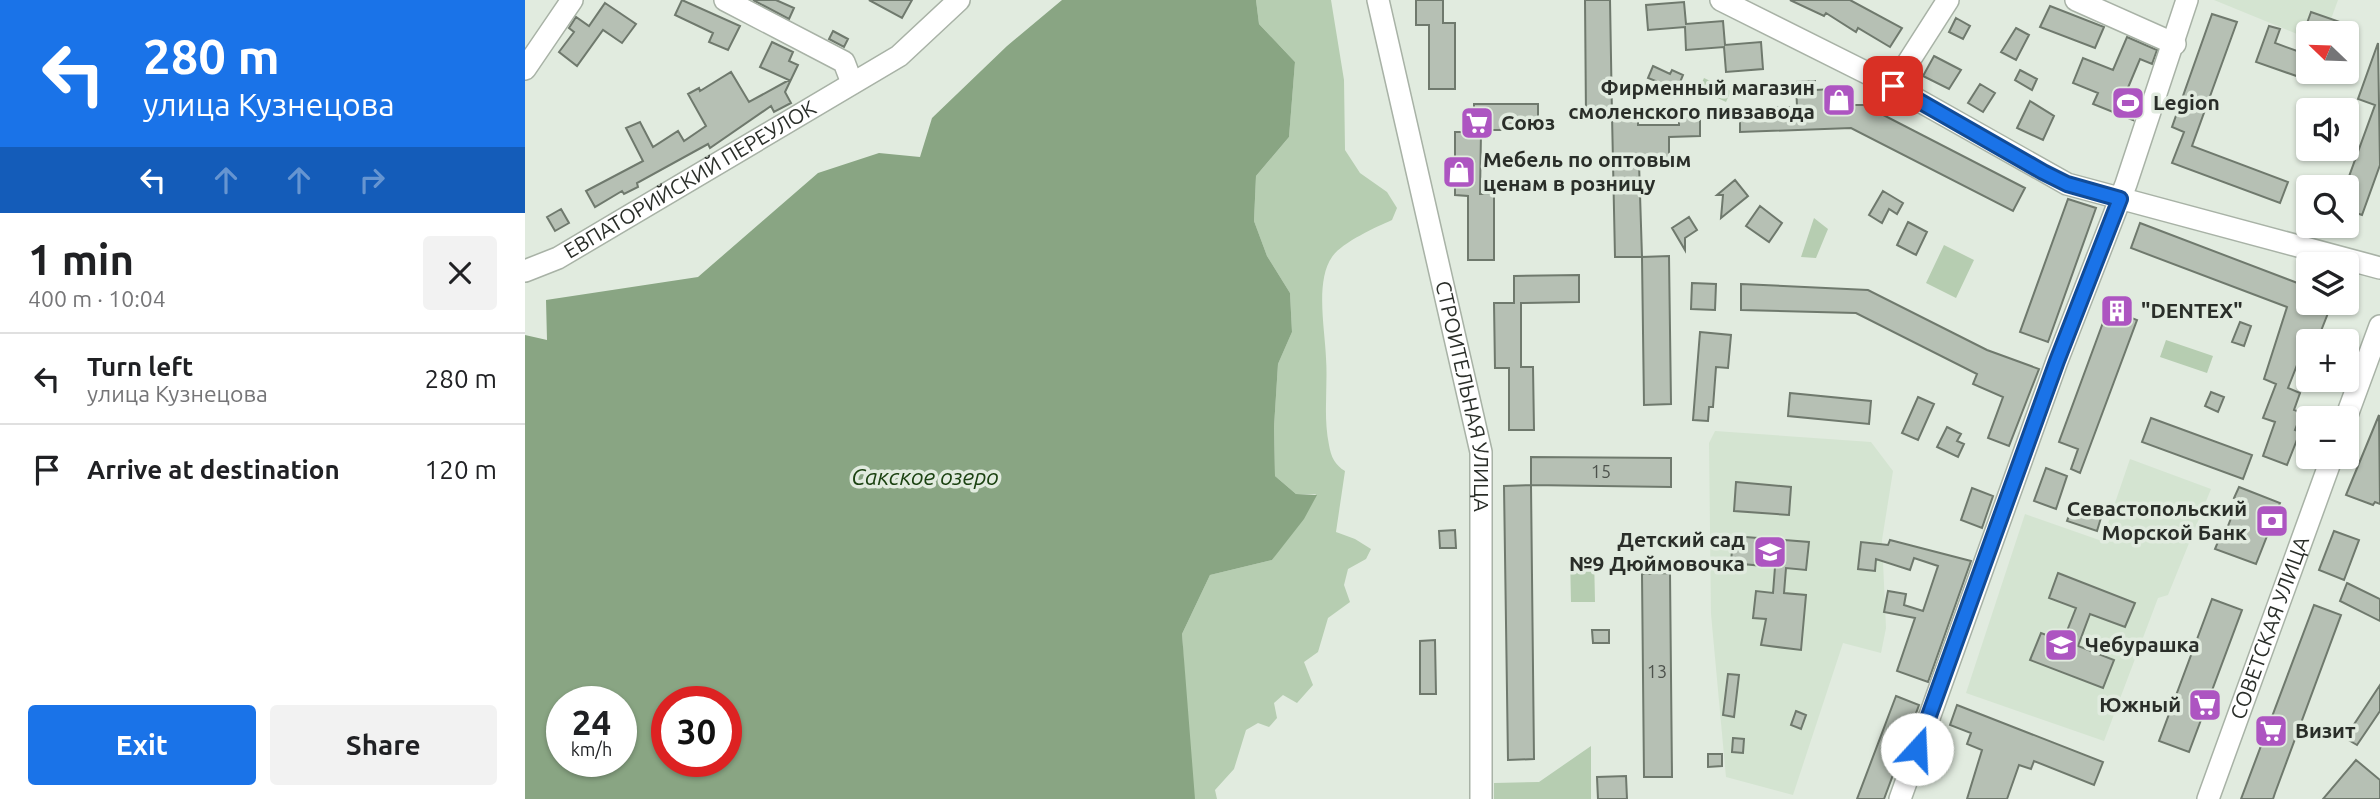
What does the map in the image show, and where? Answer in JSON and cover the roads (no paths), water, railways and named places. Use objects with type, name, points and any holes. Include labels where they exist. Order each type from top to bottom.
[{"type":"street","points":[[725,0],[844,62],[852,83]]},
{"type":"street","name":"ЕВПАТОРИЙСКИЙ ПЕРЕУЛОК","points":[[525,271],[558,258],[899,56],[959,0]]},
{"type":"street","name":"СТРОИТЕЛЬНАЯ УЛИЦА","points":[[1378,0],[1481,452],[1471,650],[1481,799]]},
{"type":"street","points":[[1721,0],[1893,86],[2067,184],[2120,199],[2147,203],[2380,268]]},
{"type":"street","points":[[1893,86],[1948,0]]},
{"type":"street","points":[[2076,0],[2175,44]]},
{"type":"street","points":[[1900,799],[2030,433],[2120,199],[2175,44],[2187,0]]},
{"type":"street","points":[[525,69],[568,2]]},
{"type":"street","points":[[2350,406],[2380,326]]},
{"type":"street","name":"СОВЕТСКАЯ УЛИЦА","points":[[2208,799],[2328,469]]},
{"type":"water","name":"Сакское озеро","points":[[1062,0],[1256,0],[1259,24],[1295,62],[1289,137],[1256,176],[1254,221],[1267,256],[1290,293],[1292,332],[1278,364],[1274,427],[1275,476],[1296,494],[1317,495],[1304,519],[1272,560],[1210,575],[1182,634],[1195,799],[525,799],[525,335],[547,340],[546,300],[698,277],[818,173],[879,153],[920,157],[932,118],[1007,46]]},
{"type":"place","name":"Фирменный магазин смоленского пивзавода","points":[[1839,100]]},
{"type":"place","name":"Legion","points":[[2128,103]]},
{"type":"place","name":"Союз","points":[[1477,123]]},
{"type":"place","name":"Мебель по оптовым ценам в розницу","points":[[1459,172]]},
{"type":"place","name":"\"DENTEX\"","points":[[2117,311]]},
{"type":"place","name":"Севастопольский Морской Банк","points":[[2272,521]]},
{"type":"place","name":"Детский сад №9 Дюймовочка","points":[[1770,552]]},
{"type":"place","name":"Чебурашка","points":[[2061,645]]},
{"type":"place","name":"Южный","points":[[2205,705]]},
{"type":"place","name":"Визит","points":[[2271,731]]}]
